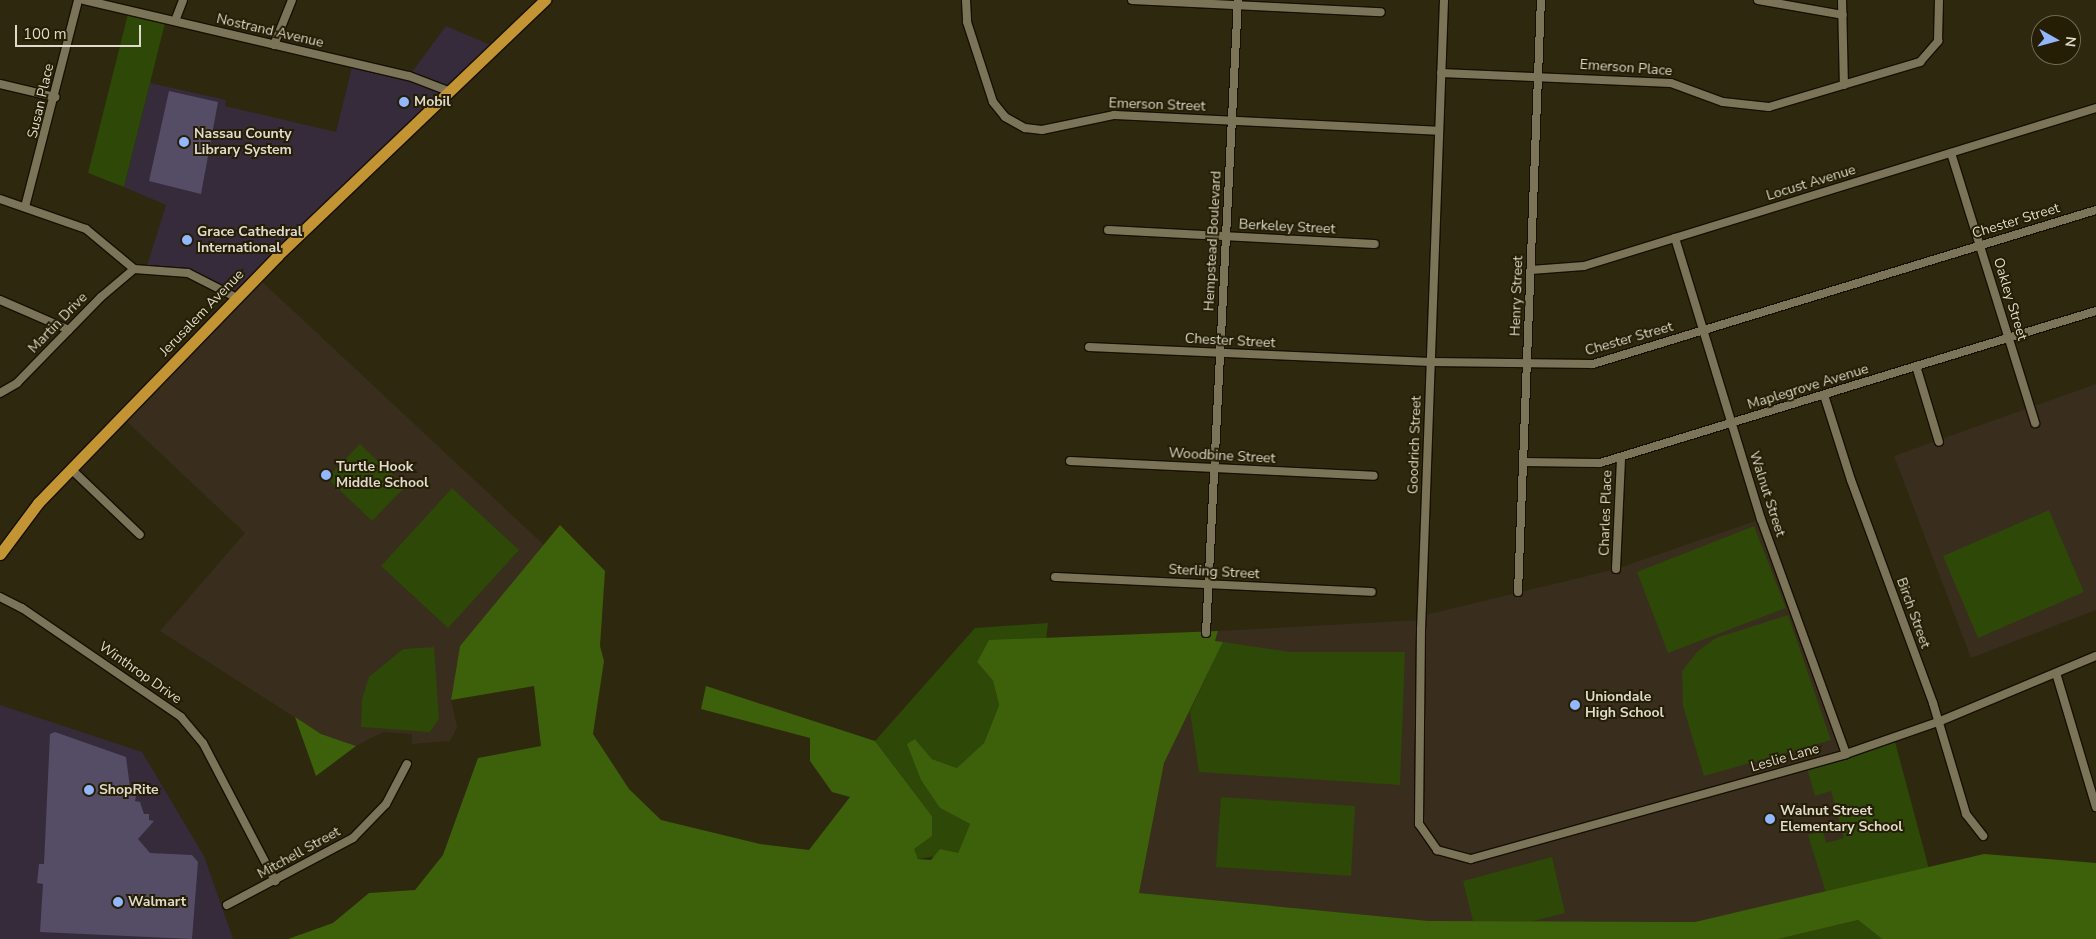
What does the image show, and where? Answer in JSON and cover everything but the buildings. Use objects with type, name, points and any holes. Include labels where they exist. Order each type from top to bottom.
[{"type":"main road","name":"Jerusalem Avenue","points":[[0,554],[38,503],[237,298],[448,91],[545,0]]},
{"type":"street","name":"Susan Place","points":[[25,207],[55,97],[78,0]]},
{"type":"street","name":"Nostrand Avenue","points":[[84,0],[409,76],[448,91]]},
{"type":"street","points":[[175,21],[183,0]]},
{"type":"street","points":[[274,45],[292,0]]},
{"type":"street","name":"Emerson Street","points":[[966,0],[967,22],[988,90],[999,110],[1014,124],[1042,130],[1114,115],[1439,131]]},
{"type":"street","points":[[1132,0],[1238,3],[1382,12]]},
{"type":"street","name":"Goodrich Street","points":[[1444,0],[1421,629],[1419,824],[1437,850],[1472,859]]},
{"type":"street","name":"Henry Street","points":[[1518,592],[1541,0]]},
{"type":"street","points":[[1758,0],[1843,15]]},
{"type":"street","points":[[1842,0],[1844,85]]},
{"type":"street","name":"Emerson Place","points":[[1441,72],[1671,83],[1723,102],[1754,107],[1783,104],[1920,62],[1938,41],[1939,0]]},
{"type":"street","name":"Hempstead Boulevard","points":[[1206,633],[1238,3]]},
{"type":"street","points":[[0,84],[55,97]]},
{"type":"street","name":"Locust Avenue","points":[[1531,270],[1584,266],[2096,108]]},
{"type":"street","name":"Oakley Street","points":[[1951,153],[2035,423]]},
{"type":"street","points":[[0,199],[86,229],[134,269],[188,273],[237,298]]},
{"type":"street","name":"Chester Street","points":[[1089,346],[1527,366],[1593,364],[2096,210]]},
{"type":"street","name":"Berkeley Street","points":[[1108,230],[1375,244]]},
{"type":"street","name":"Walnut Street","points":[[1675,238],[1761,519],[1846,754]]},
{"type":"street","name":"Martin Drive","points":[[0,393],[18,383],[69,330],[134,269]]},
{"type":"street","points":[[0,300],[69,330]]},
{"type":"street","name":"Maplegrove Avenue","points":[[1523,462],[1587,464],[1621,457],[2096,311]]},
{"type":"street","points":[[1916,366],[1939,442]]},
{"type":"street","name":"Birch Street","points":[[1824,395],[1850,480],[1938,722],[1966,814],[1983,836]]},
{"type":"street","name":"Charles Place","points":[[1616,569],[1621,457]]},
{"type":"street","name":"Woodbine Street","points":[[1070,461],[1374,476]]},
{"type":"street","points":[[71,469],[140,535]]},
{"type":"street","name":"Sterling Street","points":[[1054,577],[1372,592]]},
{"type":"street","name":"Winthrop Drive","points":[[0,597],[22,608],[181,717],[203,744],[275,881]]},
{"type":"street","name":"Leslie Lane","points":[[1472,859],[1846,754],[1938,722],[2096,656]]},
{"type":"street","points":[[2056,673],[2096,807]]},
{"type":"street","name":"Mitchell Street","points":[[227,905],[336,849],[365,828],[386,804],[407,764]]},
{"type":"shaded area","points":[[446,26],[495,47],[237,298],[204,278],[146,269],[166,205],[124,187],[150,83],[226,100],[225,106],[336,132],[353,63],[409,76]]},
{"type":"shaded area","name":"Turtle Hook Middle School","points":[[257,277],[544,545],[460,646],[451,700],[457,727],[450,741],[412,744],[412,734],[383,732],[356,746],[321,734],[160,631],[245,533],[122,417]]},
{"type":"shaded area","points":[[2096,384],[2096,610],[1971,658],[1894,456]]},
{"type":"shaded area","points":[[1761,519],[1846,753],[1929,869],[1695,922],[1429,921],[1139,893],[1164,763],[1223,643],[1215,641],[1218,631],[1421,620],[1421,616],[1616,569]]},
{"type":"shaded area","points":[[0,705],[142,752],[204,856],[233,939],[0,939]]},
{"type":"green space","points":[[129,10],[166,19],[124,187],[88,173]]},
{"type":"green space","points":[[360,444],[405,487],[372,521],[327,478]]},
{"type":"green space","points":[[452,488],[519,550],[448,628],[381,566]]},
{"type":"green space","points":[[2049,510],[2084,592],[1978,638],[1943,556]]},
{"type":"green space","points":[[560,525],[605,571],[600,646],[604,661],[593,734],[629,789],[661,820],[760,844],[809,850],[850,797],[832,792],[810,761],[810,738],[701,709],[706,686],[875,741],[932,816],[932,836],[914,849],[918,859],[931,860],[940,849],[958,853],[970,824],[940,808],[921,780],[907,744],[915,739],[932,759],[957,768],[984,743],[999,705],[993,681],[977,662],[989,640],[1218,631],[1215,641],[1223,642],[1164,763],[1139,893],[1429,921],[1695,922],[1984,854],[2096,863],[2096,939],[1882,939],[1858,920],[1778,939],[288,939],[333,923],[369,893],[415,890],[443,855],[478,758],[541,746],[534,686],[451,700],[460,646]]},
{"type":"green space","points":[[1754,526],[1786,608],[1668,653],[1637,572]]},
{"type":"green space","points":[[1788,615],[1831,740],[1704,776],[1683,706],[1682,671],[1698,651],[1716,638]]},
{"type":"green space","points":[[1048,623],[1046,639],[989,641],[977,662],[993,681],[999,705],[984,743],[967,763],[957,768],[932,759],[915,739],[940,808],[970,824],[958,853],[918,859],[913,849],[932,816],[875,741],[975,628]]},
{"type":"green space","points":[[1223,642],[1290,652],[1405,652],[1400,785],[1199,772],[1190,711]]},
{"type":"green space","points":[[434,647],[439,719],[430,732],[361,727],[362,699],[369,677],[403,649]]},
{"type":"green space","points":[[295,717],[321,734],[356,746],[316,776]]},
{"type":"green space","points":[[1894,738],[1929,869],[1826,893],[1808,835],[1823,831],[1826,843],[1844,838],[1831,791],[1815,796],[1806,765]]},
{"type":"green space","points":[[1221,797],[1355,806],[1351,876],[1216,867]]},
{"type":"green space","points":[[1552,857],[1565,913],[1533,921],[1473,921],[1463,881]]},
{"type":"green space","points":[[1858,920],[1882,939],[1778,939],[1790,936]]},
{"type":"place","name":"Mobil","points":[[404,102]]},
{"type":"place","name":"Nassau County Library System","points":[[184,142]]},
{"type":"place","name":"Grace Cathedral International","points":[[187,240]]},
{"type":"place","name":"Turtle Hook Middle School","points":[[326,475]]},
{"type":"place","name":"Uniondale High School","points":[[1575,705]]},
{"type":"place","name":"ShopRite","points":[[89,790]]},
{"type":"place","name":"Walnut Street Elementary School","points":[[1770,819]]},
{"type":"place","name":"Walmart","points":[[118,902]]}]
